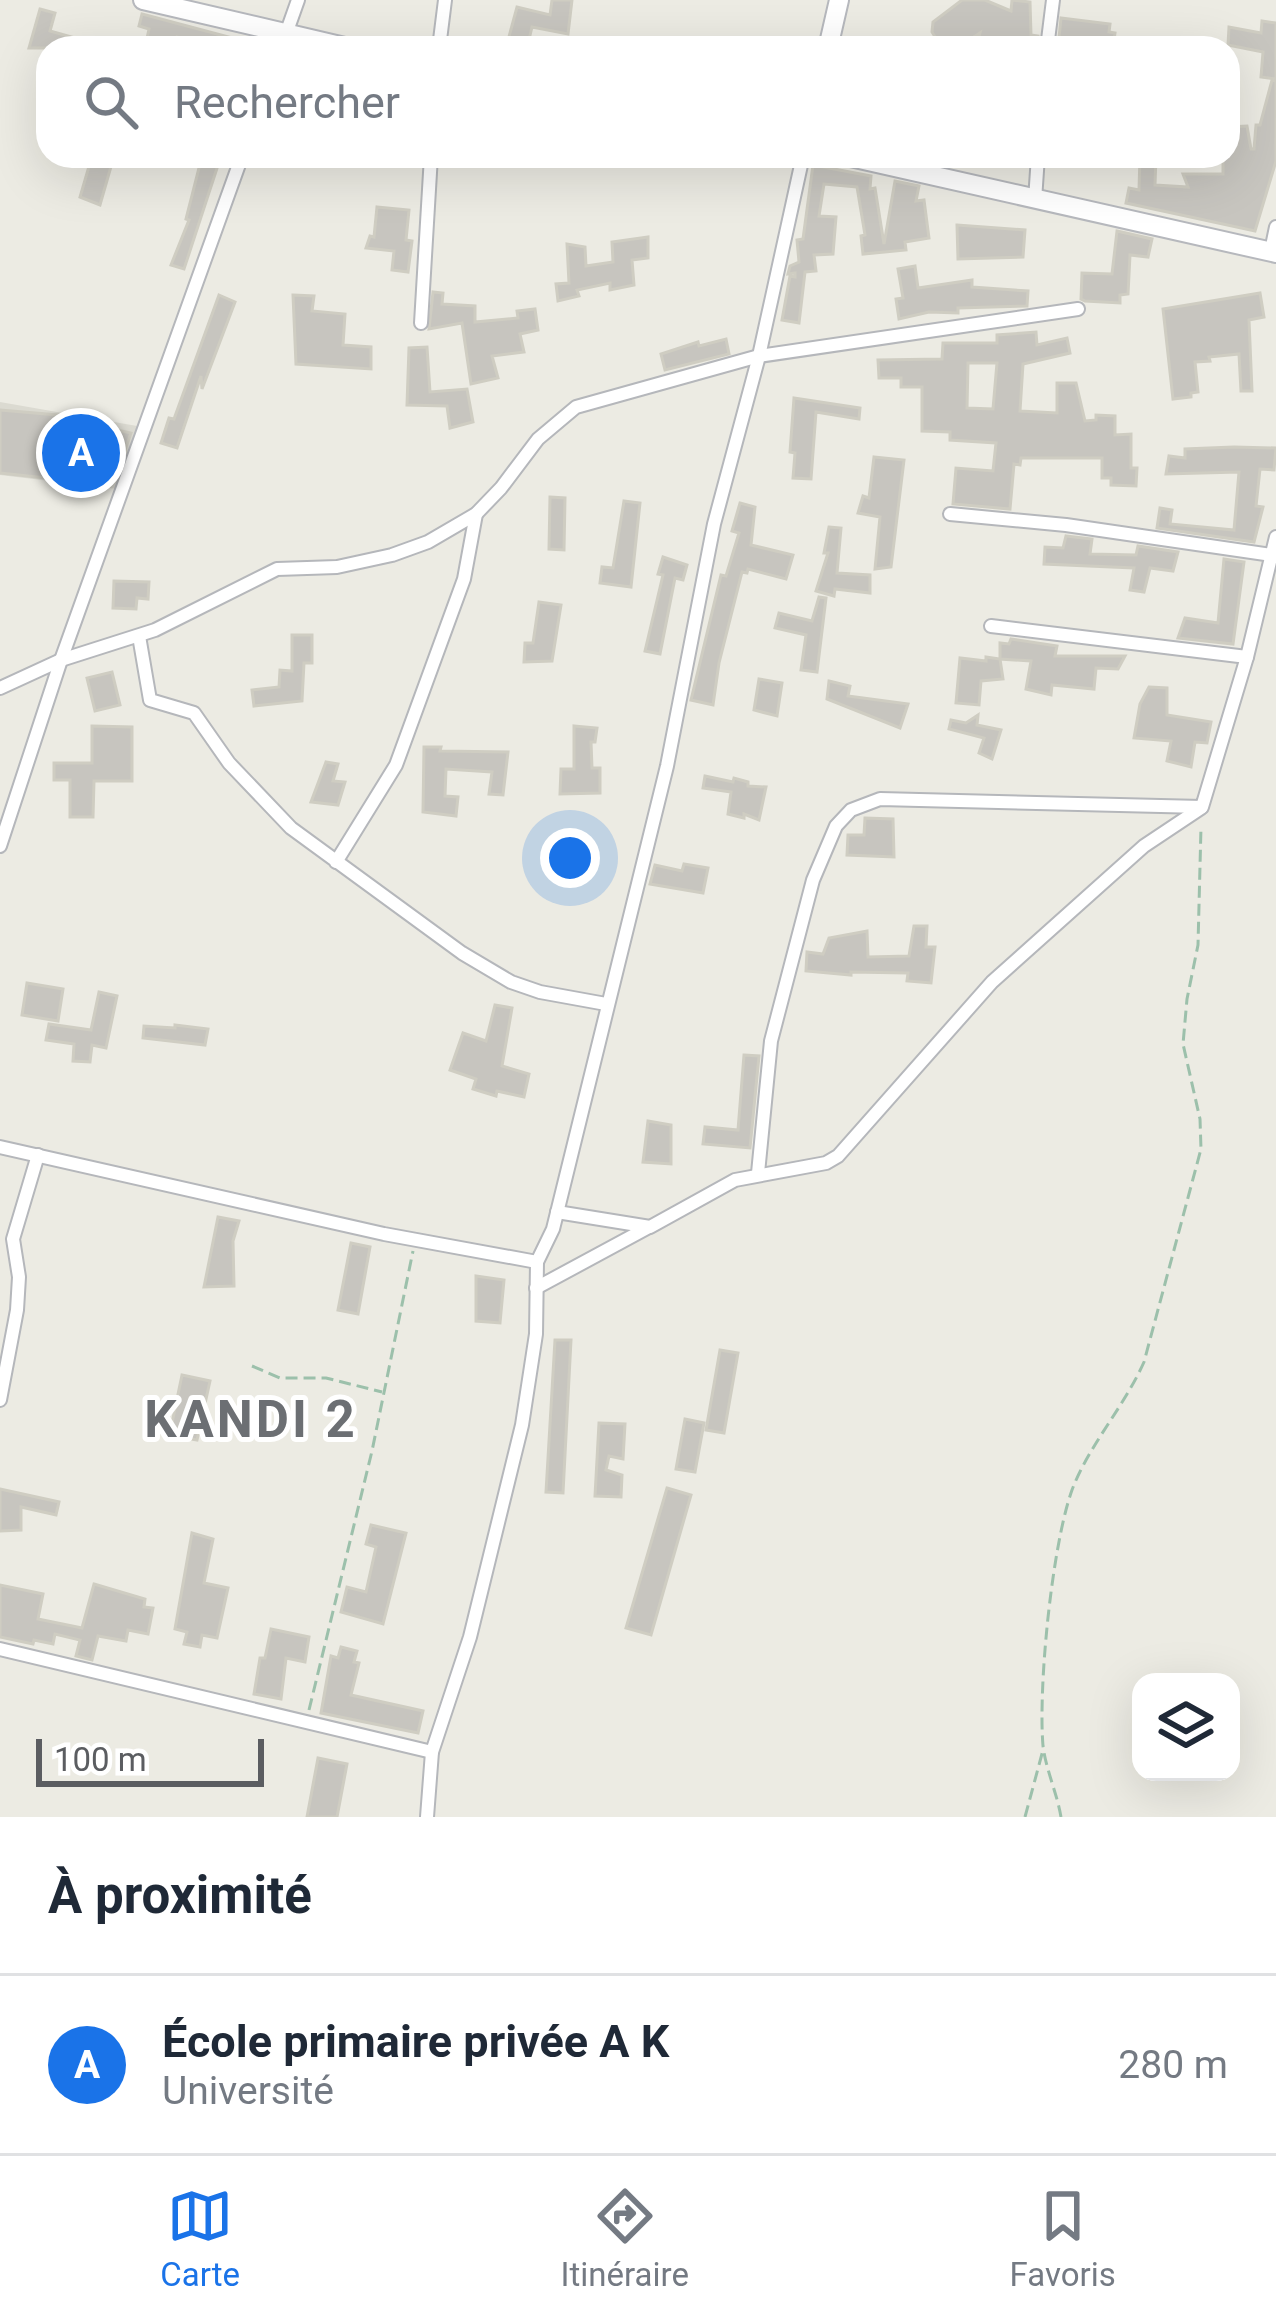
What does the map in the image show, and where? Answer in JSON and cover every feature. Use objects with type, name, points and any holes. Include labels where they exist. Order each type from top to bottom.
[{"type":"street","points":[[143,0],[270,36]]},
{"type":"street","points":[[285,36],[298,0]]},
{"type":"street","points":[[440,36],[445,0]]},
{"type":"street","points":[[831,36],[839,0]]},
{"type":"street","points":[[1049,36],[1053,0]]},
{"type":"street","points":[[0,846],[61,660],[238,168]]},
{"type":"street","points":[[421,323],[430,168]]},
{"type":"street","points":[[427,1817],[432,1753],[470,1637],[522,1425],[536,1334],[537,1262],[553,1229],[667,766],[714,524],[759,356],[800,168]]},
{"type":"street","points":[[897,168],[1273,252],[1276,227]]},
{"type":"street","points":[[1034,200],[1037,168]]},
{"type":"street","points":[[0,688],[61,660],[140,636],[278,569],[337,567],[428,542],[476,514],[538,439],[576,407],[759,356],[1078,310]]},
{"type":"street","points":[[336,862],[396,765],[464,579],[476,514]]},
{"type":"street","points":[[950,514],[1272,555]]},
{"type":"street","points":[[536,1288],[736,1180],[826,1163],[838,1156],[992,982],[1144,846],[1202,807],[1247,657],[1276,537]]},
{"type":"street","points":[[991,626],[1247,657]]},
{"type":"street","points":[[140,636],[150,700],[194,713],[257,797],[336,862],[462,953],[511,982],[606,1004]]},
{"type":"street","points":[[758,1173],[771,1041],[789,962],[836,826],[851,810],[880,799],[1202,807]]},
{"type":"street","points":[[0,1147],[415,1240],[537,1262]]},
{"type":"street","points":[[0,1400],[17,1310],[19,1277],[13,1239],[38,1155]]},
{"type":"street","points":[[556,1212],[650,1227]]},
{"type":"street","points":[[0,1648],[432,1753]]},
{"type":"path","points":[[1025,1817],[1043,1749],[1047,1647],[1072,1491],[1144,1362],[1201,1149],[1200,1119],[1183,1044],[1186,1000],[1198,945],[1202,807]]},
{"type":"path","points":[[306,1724],[415,1240]]},
{"type":"path","points":[[252,1366],[280,1378],[326,1378],[384,1393]]},
{"type":"path","points":[[1043,1749],[1061,1817]]},
{"type":"shaded area","points":[[0,402],[137,426],[117,489],[0,475]]},
{"type":"building","points":[[552,0],[572,0],[568,34],[532,27],[530,36],[509,36],[517,7],[550,15]]},
{"type":"building","points":[[962,0],[985,0],[1011,11],[1012,0],[1030,2],[1031,35],[1038,36],[934,36],[933,22]]},
{"type":"building","points":[[40,9],[55,13],[50,31],[68,36],[36,36],[36,48],[29,48]]},
{"type":"building","points":[[142,14],[225,36],[148,36],[149,29],[139,26]]},
{"type":"building","points":[[1061,18],[1110,24],[1109,32],[1115,33],[1115,36],[1059,36]]},
{"type":"building","points":[[1262,21],[1276,23],[1276,79],[1261,77],[1263,52],[1240,47],[1240,36],[1228,36],[1229,27],[1261,33]]},
{"type":"building","points":[[1272,80],[1276,81],[1276,161],[1255,231],[1126,203],[1129,188],[1139,190],[1140,168],[1156,168],[1155,185],[1188,187],[1183,174],[1223,174],[1223,168],[1240,168],[1240,126],[1247,126],[1254,149],[1256,125],[1260,125]]},
{"type":"building","points":[[88,168],[111,168],[100,205],[80,197]]},
{"type":"building","points":[[199,168],[217,168],[184,269],[171,265]]},
{"type":"building","points":[[813,168],[871,176],[884,244],[895,181],[919,186],[916,201],[924,200],[929,238],[905,242],[906,250],[863,254],[861,236],[865,235],[857,187],[824,184],[819,216],[836,217],[833,254],[814,255],[816,271],[805,272],[799,323],[782,320],[790,276],[795,277],[795,273],[788,274],[790,266],[799,262],[797,240],[803,239]]},
{"type":"building","points":[[377,207],[409,210],[408,272],[392,270],[394,251],[366,248],[370,236],[374,237]]},
{"type":"building","points":[[957,225],[1025,230],[1023,257],[958,259]]},
{"type":"building","points":[[1117,231],[1152,239],[1148,257],[1130,255],[1128,294],[1120,295],[1120,303],[1085,301],[1081,299],[1082,273],[1112,274]]},
{"type":"building","points":[[648,237],[648,258],[632,260],[634,285],[610,290],[610,283],[577,290],[579,296],[558,301],[556,284],[569,283],[567,244],[585,247],[586,266],[613,262],[612,242]]},
{"type":"building","points":[[915,266],[918,288],[972,280],[972,287],[1028,291],[1027,306],[958,308],[958,313],[929,312],[899,319],[896,299],[903,298],[898,269]]},
{"type":"building","points":[[433,292],[443,293],[442,304],[475,306],[475,322],[518,318],[517,311],[535,309],[538,330],[520,334],[524,352],[492,356],[498,378],[471,384],[462,323],[429,329]]},
{"type":"building","points":[[1260,293],[1264,317],[1249,320],[1252,391],[1241,391],[1239,354],[1209,357],[1210,361],[1195,362],[1198,392],[1173,399],[1163,309]]},
{"type":"building","points":[[219,295],[235,302],[202,389],[201,376],[177,448],[161,443],[169,418],[174,419]]},
{"type":"building","points":[[293,295],[314,296],[312,311],[345,314],[343,345],[371,347],[371,369],[296,364]]},
{"type":"building","points":[[1036,332],[1037,345],[1067,338],[1070,353],[1023,364],[1020,411],[1057,413],[1057,383],[1076,383],[1085,421],[1096,420],[1096,415],[1115,416],[1115,435],[1131,434],[1136,486],[1111,485],[1111,478],[1102,478],[1102,458],[1021,458],[1020,465],[1014,464],[1010,509],[953,504],[956,468],[993,471],[996,443],[950,440],[950,432],[922,431],[922,387],[901,387],[901,378],[879,378],[878,360],[942,359],[943,343],[997,343],[997,335]],"holes":[[[968,363],[997,363],[993,409],[967,408]]]},
{"type":"building","points":[[726,339],[729,354],[665,370],[661,354]]},
{"type":"building","points":[[427,347],[430,392],[467,389],[473,422],[450,428],[447,406],[407,405],[409,348]]},
{"type":"building","points":[[794,398],[860,408],[859,419],[816,412],[811,479],[793,478]]},
{"type":"building","points":[[0,410],[69,416],[131,433],[121,461],[106,458],[104,485],[87,484],[90,452],[68,446],[65,480],[0,473]]},
{"type":"building","points":[[1276,448],[1274,470],[1260,469],[1256,506],[1263,507],[1254,542],[1157,528],[1160,508],[1172,510],[1170,524],[1234,530],[1239,472],[1166,474],[1169,456],[1185,458],[1185,449]]},
{"type":"building","points":[[874,457],[904,460],[891,567],[875,569],[880,517],[858,513],[863,496],[869,498]]},
{"type":"building","points":[[550,497],[565,498],[564,550],[549,549]]},
{"type":"building","points":[[624,501],[640,503],[631,587],[600,583],[602,567],[613,568]]},
{"type":"building","points":[[740,503],[755,507],[751,545],[793,555],[786,579],[748,569],[742,572],[713,705],[691,700],[721,575],[726,576],[739,533],[732,531]]},
{"type":"building","points":[[829,527],[841,528],[837,573],[870,575],[870,593],[835,589],[834,596],[816,591],[828,553],[824,553]]},
{"type":"building","points":[[1066,536],[1092,539],[1090,554],[1136,555],[1138,546],[1178,552],[1173,571],[1150,568],[1144,592],[1130,590],[1134,568],[1044,564],[1045,547],[1063,548]]},
{"type":"building","points":[[663,557],[687,565],[683,580],[675,578],[660,654],[645,651]]},
{"type":"building","points":[[1224,559],[1244,562],[1233,644],[1178,638],[1185,618],[1218,623]]},
{"type":"building","points":[[114,581],[149,582],[148,599],[137,598],[136,609],[113,608]]},
{"type":"building","points":[[819,597],[826,598],[817,672],[801,670],[806,635],[775,628],[779,613],[812,621]]},
{"type":"building","points":[[539,602],[561,605],[552,661],[524,662],[525,643],[533,643]]},
{"type":"building","points":[[292,635],[312,635],[312,663],[304,663],[302,701],[254,706],[252,690],[279,687],[280,670],[292,671]]},
{"type":"building","points":[[1011,639],[1057,646],[1055,656],[1125,656],[1118,669],[1096,668],[1094,689],[1052,685],[1051,695],[1026,689],[1031,661],[1000,659],[1000,643],[1009,644]]},
{"type":"building","points":[[986,657],[1000,659],[1003,679],[981,681],[979,705],[956,703],[960,658],[986,661]]},
{"type":"building","points":[[112,672],[120,705],[95,711],[87,678]]},
{"type":"building","points":[[759,679],[782,683],[777,716],[754,710]]},
{"type":"building","points":[[829,681],[850,686],[848,696],[908,704],[900,728],[827,699]]},
{"type":"building","points":[[1149,687],[1167,688],[1167,715],[1211,722],[1207,743],[1195,742],[1191,767],[1167,761],[1171,741],[1134,738],[1140,704]]},
{"type":"building","points":[[978,715],[977,725],[1001,730],[992,759],[979,753],[984,738],[949,729],[951,720],[966,723]]},
{"type":"building","points":[[92,726],[132,727],[132,781],[94,781],[93,817],[70,817],[70,780],[54,780],[54,763],[92,763]]},
{"type":"building","points":[[574,726],[597,728],[595,742],[591,742],[592,768],[600,768],[600,793],[560,794],[561,769],[574,769]]},
{"type":"building","points":[[424,747],[508,752],[503,795],[489,794],[492,772],[446,769],[445,796],[458,797],[456,816],[423,812]]},
{"type":"building","points":[[326,762],[338,764],[333,781],[345,782],[338,805],[311,802]]},
{"type":"building","points":[[705,776],[766,787],[759,820],[728,814],[731,792],[703,788]]},
{"type":"building","points":[[865,818],[893,819],[894,857],[847,855],[848,835],[864,835]]},
{"type":"building","points":[[684,864],[708,868],[703,893],[650,884],[655,865],[682,871]]},
{"type":"building","points":[[914,926],[927,926],[926,947],[935,947],[931,983],[907,981],[908,973],[806,971],[807,952],[823,954],[829,938],[867,931],[868,957],[909,956]]},
{"type":"building","points":[[27,983],[63,989],[58,1021],[22,1015]]},
{"type":"building","points":[[99,992],[117,996],[106,1048],[92,1045],[90,1062],[73,1061],[74,1044],[46,1040],[49,1024],[91,1030]]},
{"type":"building","points":[[495,1005],[512,1008],[502,1066],[529,1074],[524,1097],[473,1089],[476,1079],[450,1070],[463,1033],[486,1041]]},
{"type":"building","points":[[144,1026],[208,1029],[205,1045],[143,1038]]},
{"type":"building","points":[[744,1055],[759,1056],[750,1148],[703,1144],[705,1127],[738,1130]]},
{"type":"building","points":[[648,1121],[671,1125],[671,1164],[643,1162]]},
{"type":"building","points":[[218,1217],[239,1221],[233,1241],[234,1286],[204,1287]]},
{"type":"building","points":[[351,1243],[370,1247],[358,1314],[338,1310]]},
{"type":"building","points":[[476,1276],[504,1280],[500,1323],[476,1321]]},
{"type":"building","points":[[555,1340],[571,1340],[563,1493],[546,1492]]},
{"type":"building","points":[[720,1350],[738,1353],[724,1433],[706,1430]]},
{"type":"building","points":[[182,1375],[210,1381],[197,1440],[174,1436],[176,1429],[171,1428]]},
{"type":"building","points":[[685,1419],[704,1423],[695,1472],[676,1469]]},
{"type":"building","points":[[599,1423],[625,1424],[623,1459],[609,1456],[606,1470],[622,1475],[621,1497],[595,1496]]},
{"type":"building","points":[[667,1488],[691,1495],[651,1635],[626,1628]]},
{"type":"building","points":[[0,1489],[59,1502],[56,1515],[21,1507],[21,1530],[0,1531]]},
{"type":"building","points":[[371,1525],[406,1533],[383,1624],[341,1612],[347,1587],[366,1592],[376,1547],[366,1544]]},
{"type":"building","points":[[192,1533],[213,1539],[204,1583],[228,1588],[217,1638],[202,1635],[200,1647],[184,1644],[187,1632],[175,1629]]},
{"type":"building","points":[[94,1584],[145,1599],[144,1607],[153,1608],[148,1634],[128,1630],[126,1641],[98,1636],[92,1660],[76,1656],[80,1640],[55,1634],[53,1644],[34,1640],[33,1644],[0,1637],[0,1585],[43,1594],[38,1619],[82,1628]]},
{"type":"building","points":[[271,1629],[309,1637],[305,1662],[286,1658],[281,1699],[254,1694]]},
{"type":"building","points":[[341,1647],[357,1651],[354,1662],[359,1663],[351,1695],[423,1711],[418,1733],[321,1713],[331,1656],[338,1658]]},
{"type":"building","points":[[318,1758],[347,1764],[337,1817],[307,1817]]},
{"type":"place","name":"École primaire privée A K","points":[[81,453]]},
{"type":"district","name":"KANDI 2","points":[[251,1419]]}]
